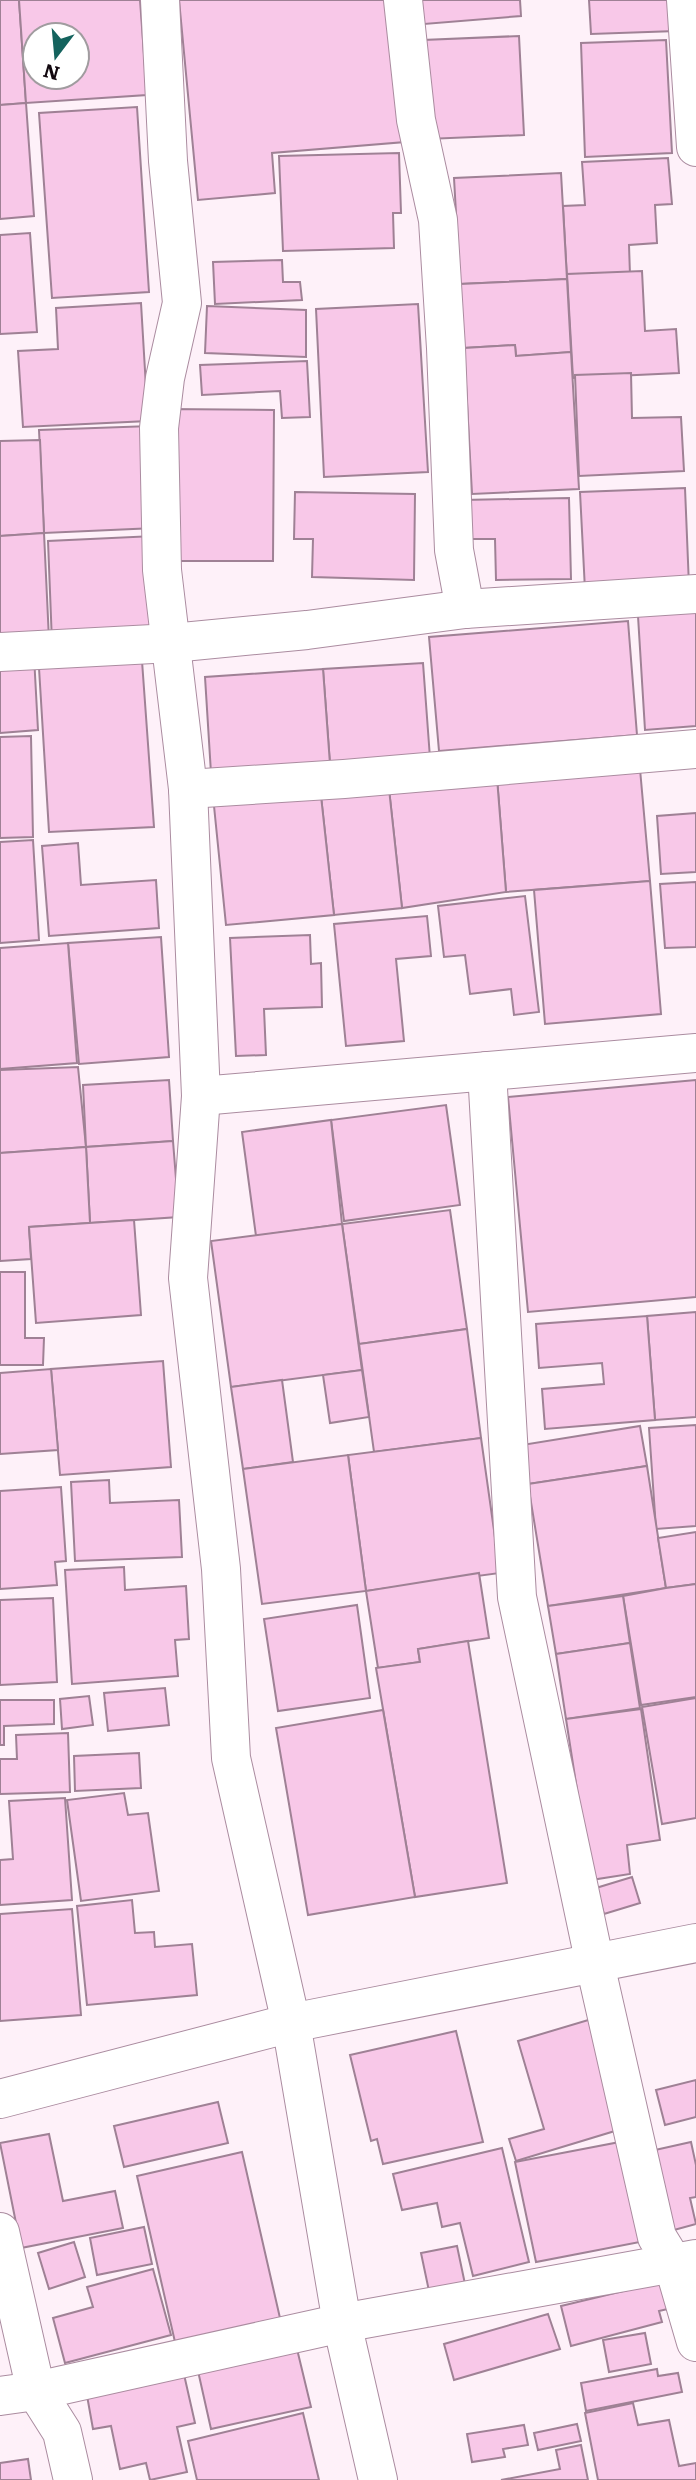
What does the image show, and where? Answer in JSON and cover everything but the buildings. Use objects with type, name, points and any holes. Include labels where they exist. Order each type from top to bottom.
[{"type":"street","points":[[160,0],[169,161],[182,303],[165,378],[159,428],[162,570],[188,789],[201,1097],[188,1278],[220,1569],[231,1758],[291,2023],[342,2323],[378,2480]]},
{"type":"street","points":[[403,0],[416,120],[438,220],[454,550],[465,609]]},
{"type":"street","points":[[685,0],[696,147]]},
{"type":"street","points":[[0,652],[172,643],[307,630],[465,609],[696,594]]},
{"type":"street","points":[[188,789],[344,779],[696,749]]},
{"type":"street","points":[[201,1097],[696,1053]]},
{"type":"street","points":[[488,1072],[517,1597],[594,1964],[657,2237],[685,2261],[696,2342]]},
{"type":"street","points":[[0,2099],[291,2023],[696,1943]]},
{"type":"street","points":[[0,2232],[18,2393],[62,2432],[73,2480]]},
{"type":"street","points":[[18,2393],[342,2323],[685,2261]]}]
